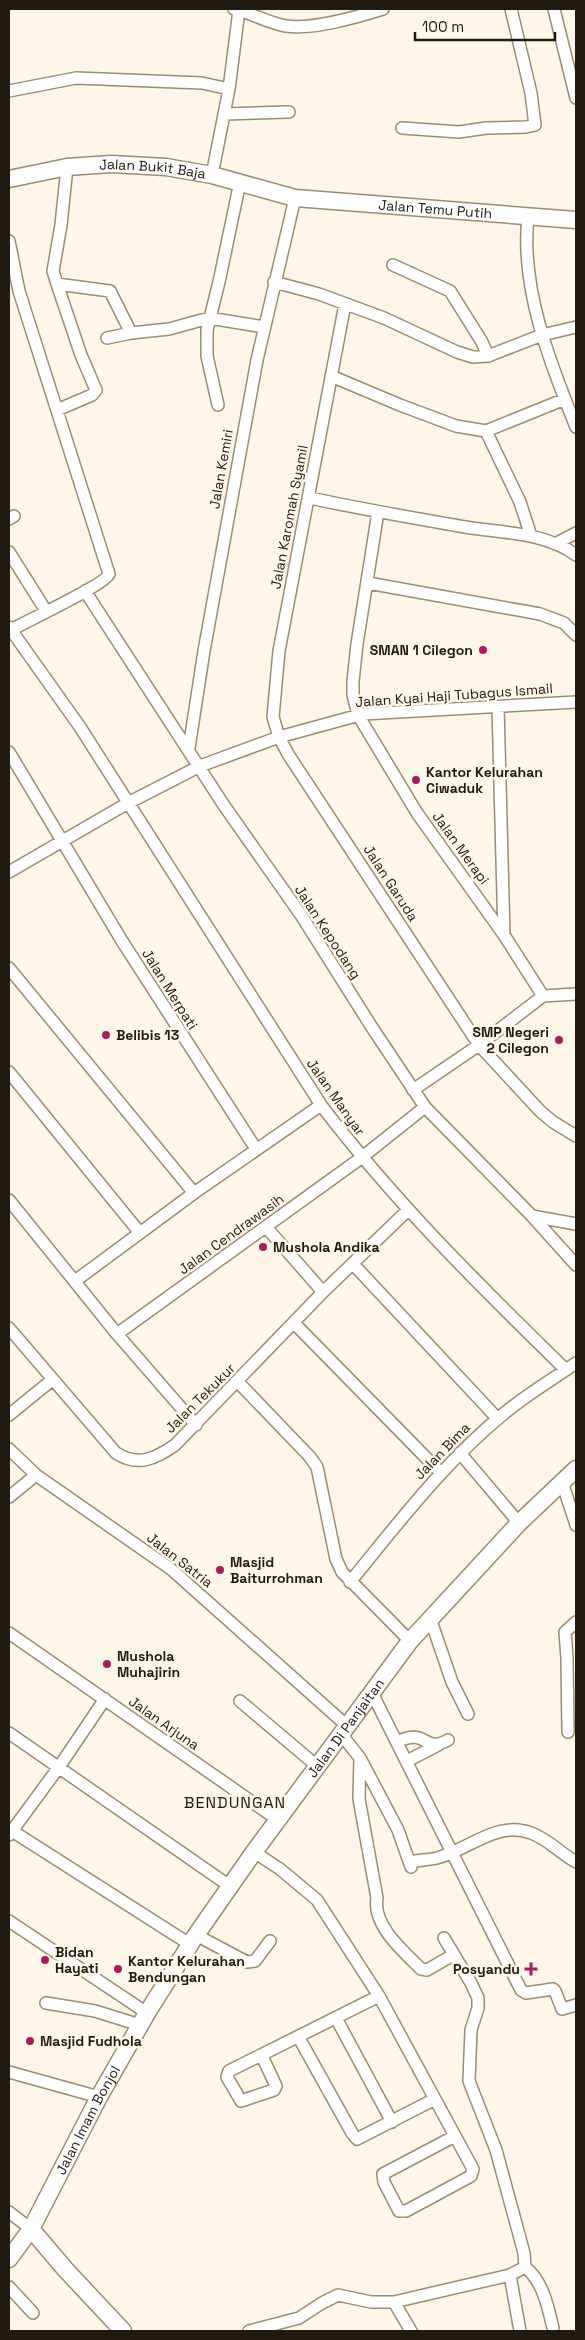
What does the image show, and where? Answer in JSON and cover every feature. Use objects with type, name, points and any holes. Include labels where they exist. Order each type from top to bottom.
[{"type":"street","points":[[212,175],[229,89],[236,9],[288,26],[322,24],[383,9]]},
{"type":"street","points":[[402,128],[459,132],[486,128],[526,127],[535,124],[531,93],[511,9]]},
{"type":"street","points":[[554,9],[576,98]]},
{"type":"street","points":[[9,91],[76,78],[202,83],[229,89]]},
{"type":"street","points":[[225,114],[288,112]]},
{"type":"street","name":"Jalan Bukit Baja","points":[[9,179],[67,167],[111,164],[156,166],[212,175],[295,198]]},
{"type":"street","points":[[57,410],[92,395],[96,390],[81,355],[53,271],[61,226],[67,167]]},
{"type":"street","points":[[218,404],[207,356],[207,330],[240,182]]},
{"type":"street","name":"Jalan Temu Putih","points":[[295,198],[576,220]]},
{"type":"street","name":"Jalan Kemiri","points":[[189,748],[233,488],[264,327],[295,198]]},
{"type":"street","points":[[528,217],[526,252],[542,335],[576,427]]},
{"type":"street","points":[[9,241],[16,282],[109,574],[106,579],[85,591],[46,612],[10,628]]},
{"type":"street","points":[[394,265],[450,291],[482,342],[488,356]]},
{"type":"street","points":[[274,282],[384,318],[457,352],[474,357],[488,356],[542,335],[576,327]]},
{"type":"street","points":[[57,284],[110,291],[131,333]]},
{"type":"street","name":"Jalan Karomah Syamil","points":[[279,737],[273,710],[279,651],[310,498],[345,304]]},
{"type":"street","points":[[107,338],[131,333],[169,329],[209,318],[264,327]]},
{"type":"street","points":[[331,376],[456,426],[486,431],[565,399]]},
{"type":"street","points":[[486,431],[518,495],[531,536]]},
{"type":"street","points":[[310,498],[378,512],[531,536],[556,544],[576,555]]},
{"type":"street","name":"Jalan Merapi","points":[[378,512],[352,687],[358,715],[417,813],[504,935],[544,996]]},
{"type":"street","points":[[556,544],[576,533]]},
{"type":"street","points":[[9,552],[46,612]]},
{"type":"street","points":[[368,583],[540,614],[564,623],[576,635]]},
{"type":"street","name":"Jalan Kepodang","points":[[85,591],[189,748],[223,804],[301,915],[425,1107],[532,1216],[576,1265]]},
{"type":"street","name":"Jalan Manyar","points":[[10,628],[80,727],[321,1106],[361,1158],[408,1210],[566,1370]]},
{"type":"street","name":"Jalan Kyai Haji Tubagus Ismail","points":[[9,872],[128,804],[200,766],[279,737],[358,715],[576,702]]},
{"type":"street","points":[[498,707],[504,935]]},
{"type":"street","name":"Jalan Garuda","points":[[279,737],[480,1046],[540,1111],[553,1122],[576,1136]]},
{"type":"street","name":"Jalan Merpati","points":[[9,752],[128,949],[256,1149]]},
{"type":"street","points":[[9,968],[194,1193]]},
{"type":"street","points":[[413,1090],[480,1046],[544,996],[576,994]]},
{"type":"street","points":[[9,1072],[140,1233]]},
{"type":"street","points":[[75,1281],[194,1193],[321,1106]]},
{"type":"street","name":"Jalan Cendrawasih","points":[[117,1334],[361,1158],[425,1107]]},
{"type":"street","points":[[9,1200],[117,1334],[196,1424]]},
{"type":"street","name":"Jalan Tekukur","points":[[9,1328],[116,1453],[127,1460],[137,1461],[166,1452],[238,1382],[323,1292],[408,1210]]},
{"type":"street","points":[[532,1216],[576,1224]]},
{"type":"street","points":[[266,1227],[323,1292]]},
{"type":"street","points":[[353,1264],[497,1418]]},
{"type":"street","points":[[294,1323],[441,1473]]},
{"type":"street","name":"Jalan Bima","points":[[350,1582],[460,1453],[497,1418],[576,1363]]},
{"type":"street","points":[[9,1415],[52,1380]]},
{"type":"street","points":[[238,1382],[317,1467],[336,1559],[342,1572],[410,1641]]},
{"type":"street","name":"Jalan Satria","points":[[9,1449],[36,1475],[171,1569],[344,1729],[391,1814],[411,1865],[453,1852]]},
{"type":"street","points":[[460,1453],[519,1522]]},
{"type":"street","name":"Jalan Di Panjaitan","points":[[143,2019],[193,1940],[254,1852],[371,1691],[410,1641],[519,1522],[576,1470]]},
{"type":"street","points":[[9,1497],[36,1475]]},
{"type":"street","points":[[562,1482],[576,1525]]},
{"type":"street","points":[[430,1618],[452,1682],[468,1714]]},
{"type":"street","points":[[568,1732],[568,1658],[565,1632],[576,1622]]},
{"type":"street","name":"Jalan Arjuna","points":[[9,1633],[278,1820]]},
{"type":"street","points":[[371,1691],[521,1990],[526,1994],[552,1989],[555,1991],[562,2009],[576,2005]]},
{"type":"street","points":[[105,1699],[59,1767],[10,1832],[193,1940],[251,1962],[261,1955],[270,1941]]},
{"type":"street","points":[[240,1701],[317,1766]]},
{"type":"street","points":[[9,1732],[231,1887]]},
{"type":"street","points":[[397,1742],[409,1736],[416,1736],[443,1743],[407,1762]]},
{"type":"street","points":[[360,1758],[359,1799],[378,1918],[383,1928],[421,1969],[427,1970],[453,1955]]},
{"type":"street","points":[[453,1852],[499,1831],[512,1829],[530,1832],[543,1838],[576,1862]]},
{"type":"street","points":[[254,1852],[280,1869],[317,1900],[379,1996],[472,2166],[472,2174],[406,2212],[399,2211],[384,2182],[383,2174],[455,2136]]},
{"type":"street","points":[[9,1921],[143,2019]]},
{"type":"street","points":[[444,1938],[478,1998],[478,2008],[471,2030],[469,2081],[496,2150],[524,2253],[526,2267],[533,2273],[539,2283],[553,2328]]},
{"type":"street","points":[[262,2056],[276,2086],[274,2090],[241,2101],[226,2074],[379,1996]]},
{"type":"street","points":[[46,2003],[143,2019]]},
{"type":"street","points":[[336,2018],[392,2122]]},
{"type":"street","name":"Jalan Imam Bonjol","points":[[9,2258],[31,2229],[99,2097],[143,2019]]},
{"type":"street","points":[[299,2038],[354,2138],[360,2140],[435,2099]]},
{"type":"street","points":[[9,2072],[99,2097]]},
{"type":"street","points":[[9,2212],[31,2229],[65,2270],[123,2331]]},
{"type":"street","points":[[249,2331],[299,2318],[322,2303],[338,2296],[371,2302],[394,2302],[510,2276],[526,2267]]},
{"type":"street","points":[[510,2276],[520,2331]]},
{"type":"street","points":[[9,2286],[33,2313]]},
{"type":"street","points":[[394,2302],[411,2331]]},
{"type":"place","name":"SMAN 1 Cilegon","points":[[483,650]]},
{"type":"place","name":"Kantor Kelurahan Ciwaduk","points":[[416,780]]},
{"type":"place","name":"Belibis 13","points":[[106,1035]]},
{"type":"place","name":"SMP Negeri 2 Cilegon","points":[[559,1040]]},
{"type":"place","name":"Mushola Andika","points":[[263,1247]]},
{"type":"place","name":"Masjid Baiturrohman","points":[[220,1570]]},
{"type":"place","name":"Mushola Muhajirin","points":[[107,1664]]},
{"type":"place","name":"Bidan Hayati","points":[[45,1960]]},
{"type":"place","name":"Kantor Kelurahan Bendungan","points":[[118,1969]]},
{"type":"place","name":"Posyandu","points":[[531,1969]]},
{"type":"place","name":"Masjid Fudhola","points":[[30,2041]]},
{"type":"district","name":"BENDUNGAN","points":[[235,1802]]}]
